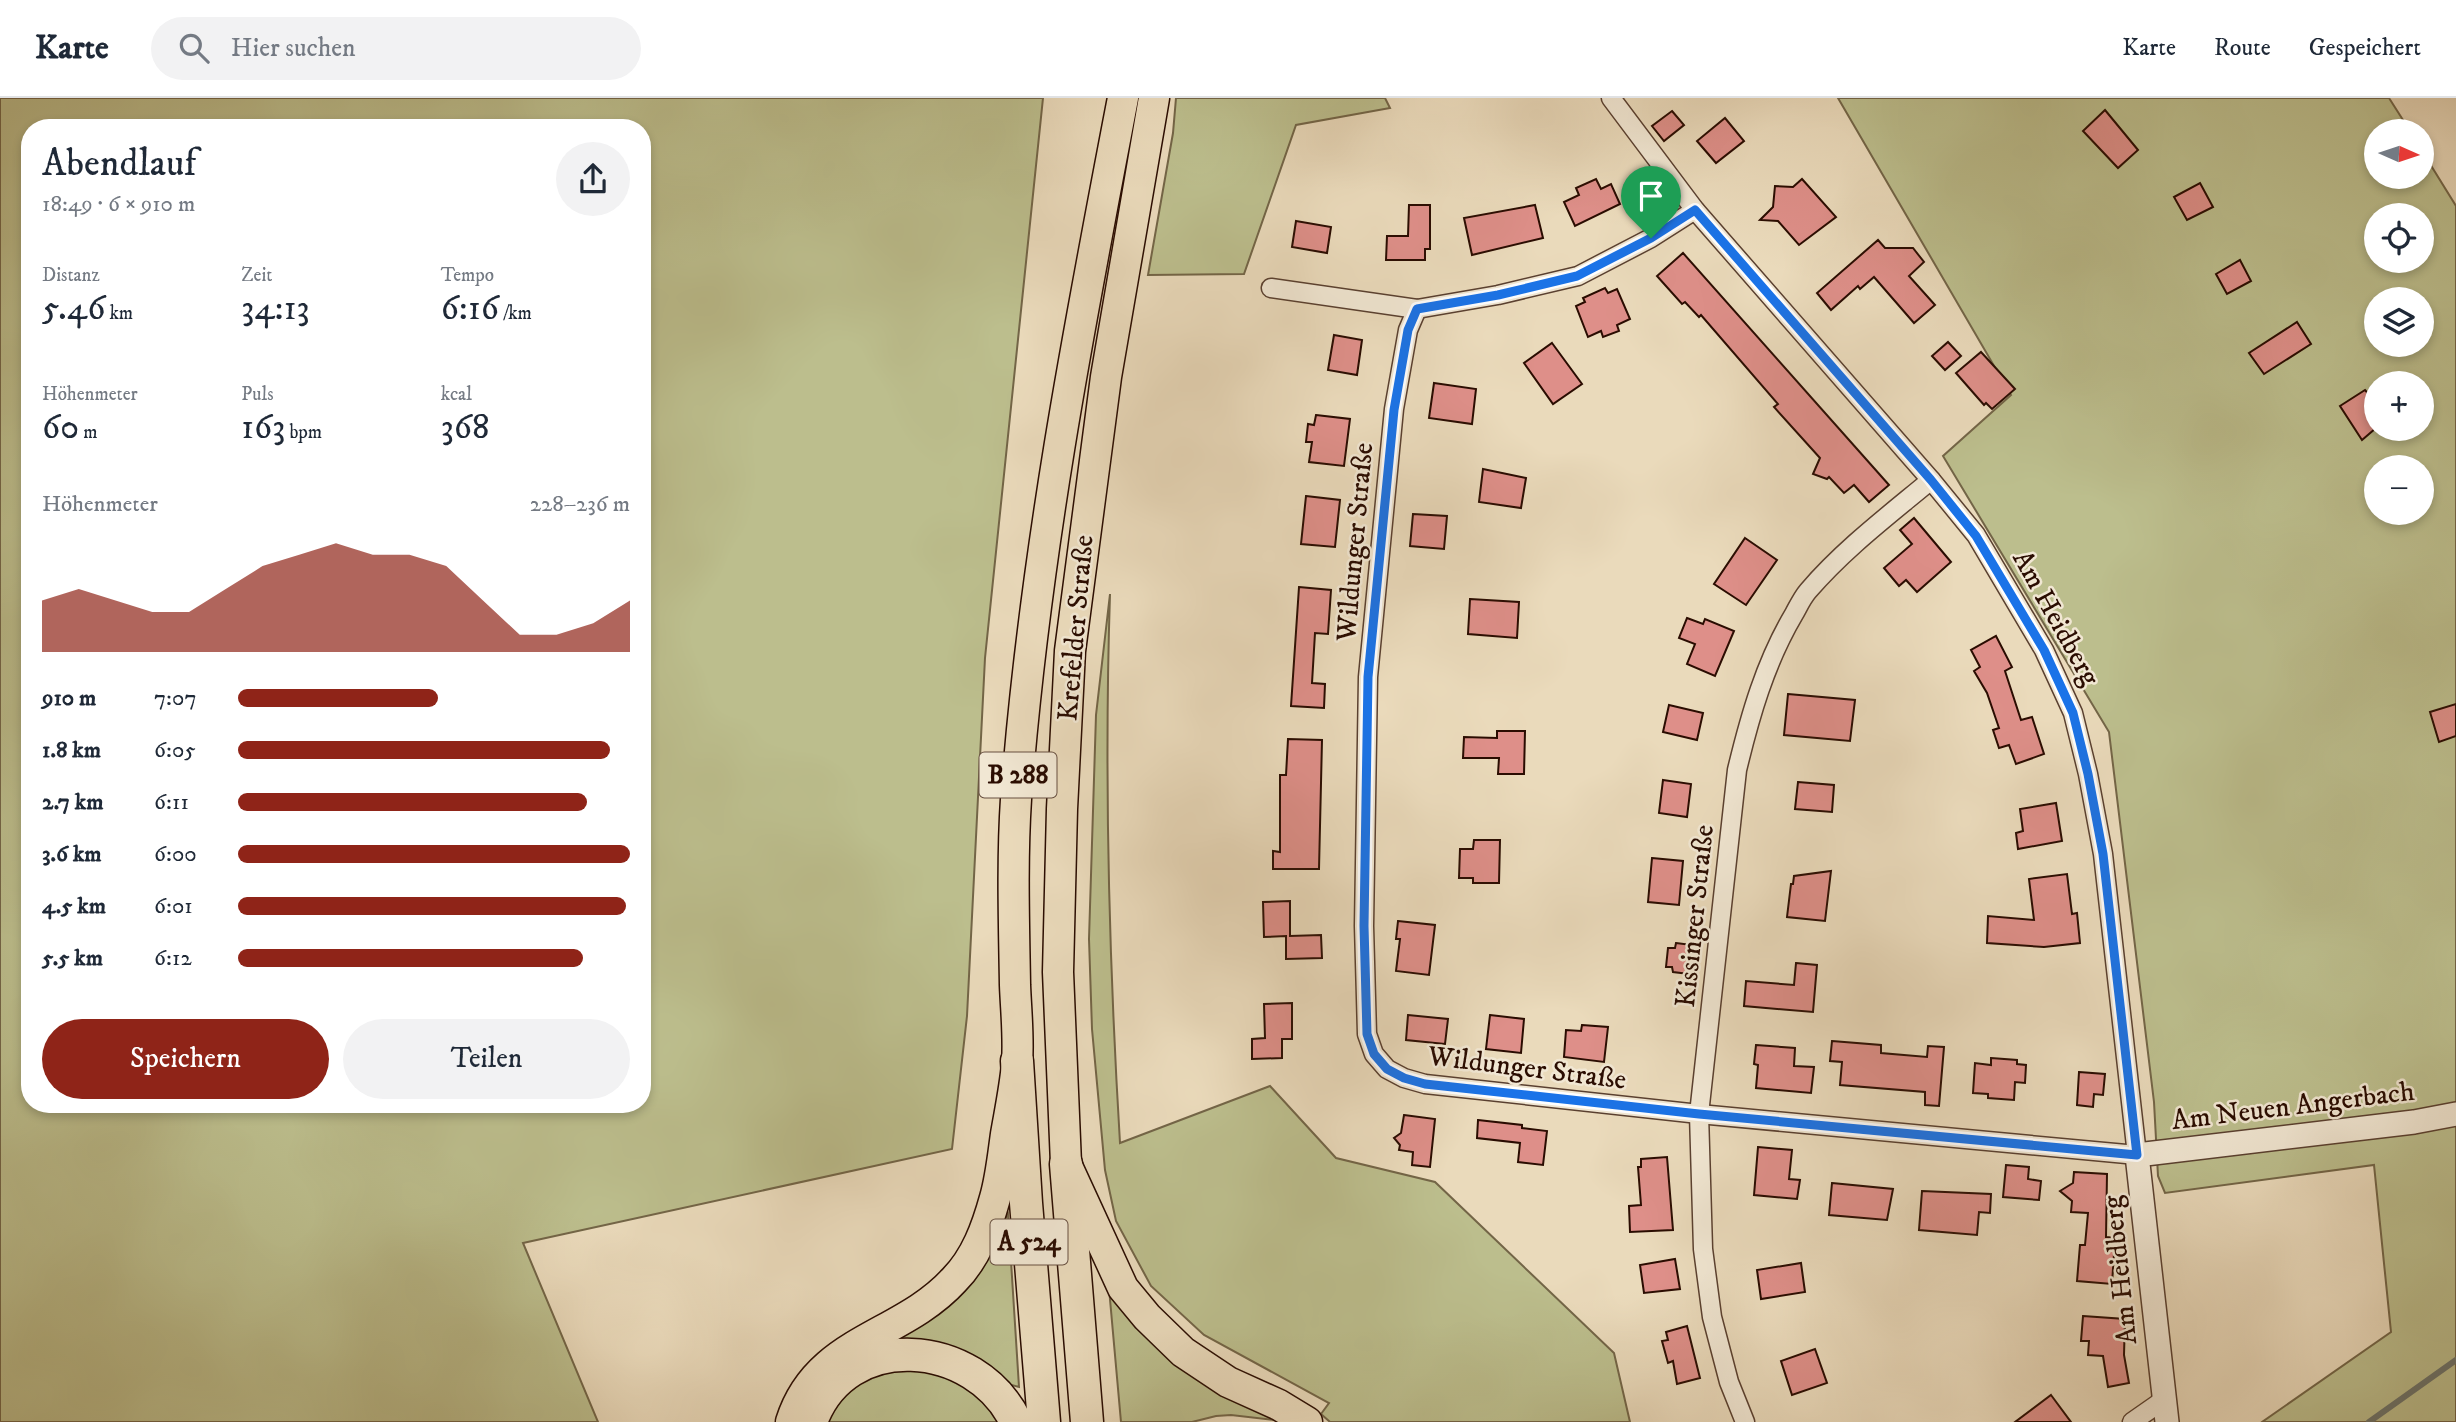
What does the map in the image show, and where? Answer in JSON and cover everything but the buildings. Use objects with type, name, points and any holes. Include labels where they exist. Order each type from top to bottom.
[{"type":"highway","name":"Krefelder Straße","points":[[791,1422],[798,1402],[816,1374],[854,1346],[904,1320],[932,1301],[956,1279],[972,1257],[984,1232],[996,1195],[1017,1061],[1014,926],[1016,803],[1037,584],[1068,388],[1123,98]]},
{"type":"highway","name":"Krefelder Straße","points":[[1066,1164],[1058,972],[1070,651],[1106,377],[1154,98]]},
{"type":"highway","name":"A 524","points":[[1017,1061],[1044,1422]]},
{"type":"highway","name":"A 524","points":[[1066,1164],[1087,1422]]},
{"type":"highway","points":[[1066,1164],[1123,1288],[1146,1317],[1183,1352],[1228,1382],[1279,1405],[1307,1422]]},
{"type":"highway","points":[[811,1422],[828,1390],[843,1377],[864,1364],[891,1355],[917,1354],[941,1359],[986,1382],[1007,1403],[1016,1422]]},
{"type":"street","name":"Am Heidberg","points":[[1611,98],[1695,210],[1931,480],[1976,536],[2044,650],[2073,713],[2103,854],[2167,1422]]},
{"type":"street","points":[[1271,288],[1417,309],[1498,295],[1577,276],[1651,238],[1695,210]]},
{"type":"street","name":"Wildunger Straße","points":[[1417,309],[1408,330],[1394,410],[1368,677],[1364,939],[1367,1034],[1374,1054],[1387,1069],[1404,1078],[1425,1084],[1699,1114],[2137,1155]]},
{"type":"street","name":"Kissinger Straße","points":[[1745,1422],[1729,1382],[1712,1317],[1703,1249],[1699,1114],[1738,770],[1749,719],[1766,669],[1784,630],[1806,593],[1850,548],[1931,480]]},
{"type":"street","name":"Am Neuen Angerbach","points":[[2137,1155],[2414,1122],[2456,1114]]},
{"type":"street","points":[[2132,1422],[2165,1399]]},
{"type":"green space","points":[[0,98],[1043,98],[985,658],[967,1016],[952,1149],[523,1243],[598,1422],[0,1422]]},
{"type":"green space","points":[[1176,98],[1385,98],[1390,108],[1296,125],[1244,274],[1148,275],[1173,133]]},
{"type":"green space","points":[[1838,98],[2389,98],[2402,119],[2364,119],[2364,189],[2434,189],[2434,170],[2456,206],[2456,1422],[2262,1422],[2391,1332],[2374,1165],[2165,1193],[2158,1176],[2154,1102],[2109,732],[1943,456],[2011,395]]},
{"type":"green space","points":[[1110,594],[1107,731],[1109,869],[1120,1143],[1270,1086],[1336,1158],[1435,1182],[1614,1353],[1630,1422],[1330,1422],[1321,1414],[1329,1403],[1204,1335],[1151,1286],[1116,1221],[1105,1170],[1092,1029],[1089,939],[1096,715]]},
{"type":"green space","points":[[1008,1214],[1019,1387],[879,1347],[977,1266]]},
{"type":"green space","points":[[1108,1277],[1283,1421],[1231,1415],[1192,1422],[1121,1422]]},
{"type":"green space","points":[[907,1365],[942,1371],[987,1401],[1001,1422],[820,1422],[856,1383]]},
{"type":"waterway","points":[[2369,1422],[2456,1360]]},
{"type":"route","points":[[1695,210],[1931,480],[1976,536],[2044,650],[2073,713],[2103,854],[2137,1155],[1699,1114],[1425,1084],[1404,1078],[1387,1069],[1374,1054],[1367,1034],[1365,990],[1368,677],[1394,410],[1408,330],[1417,309],[1498,295],[1577,276],[1651,238],[1695,210]]}]
